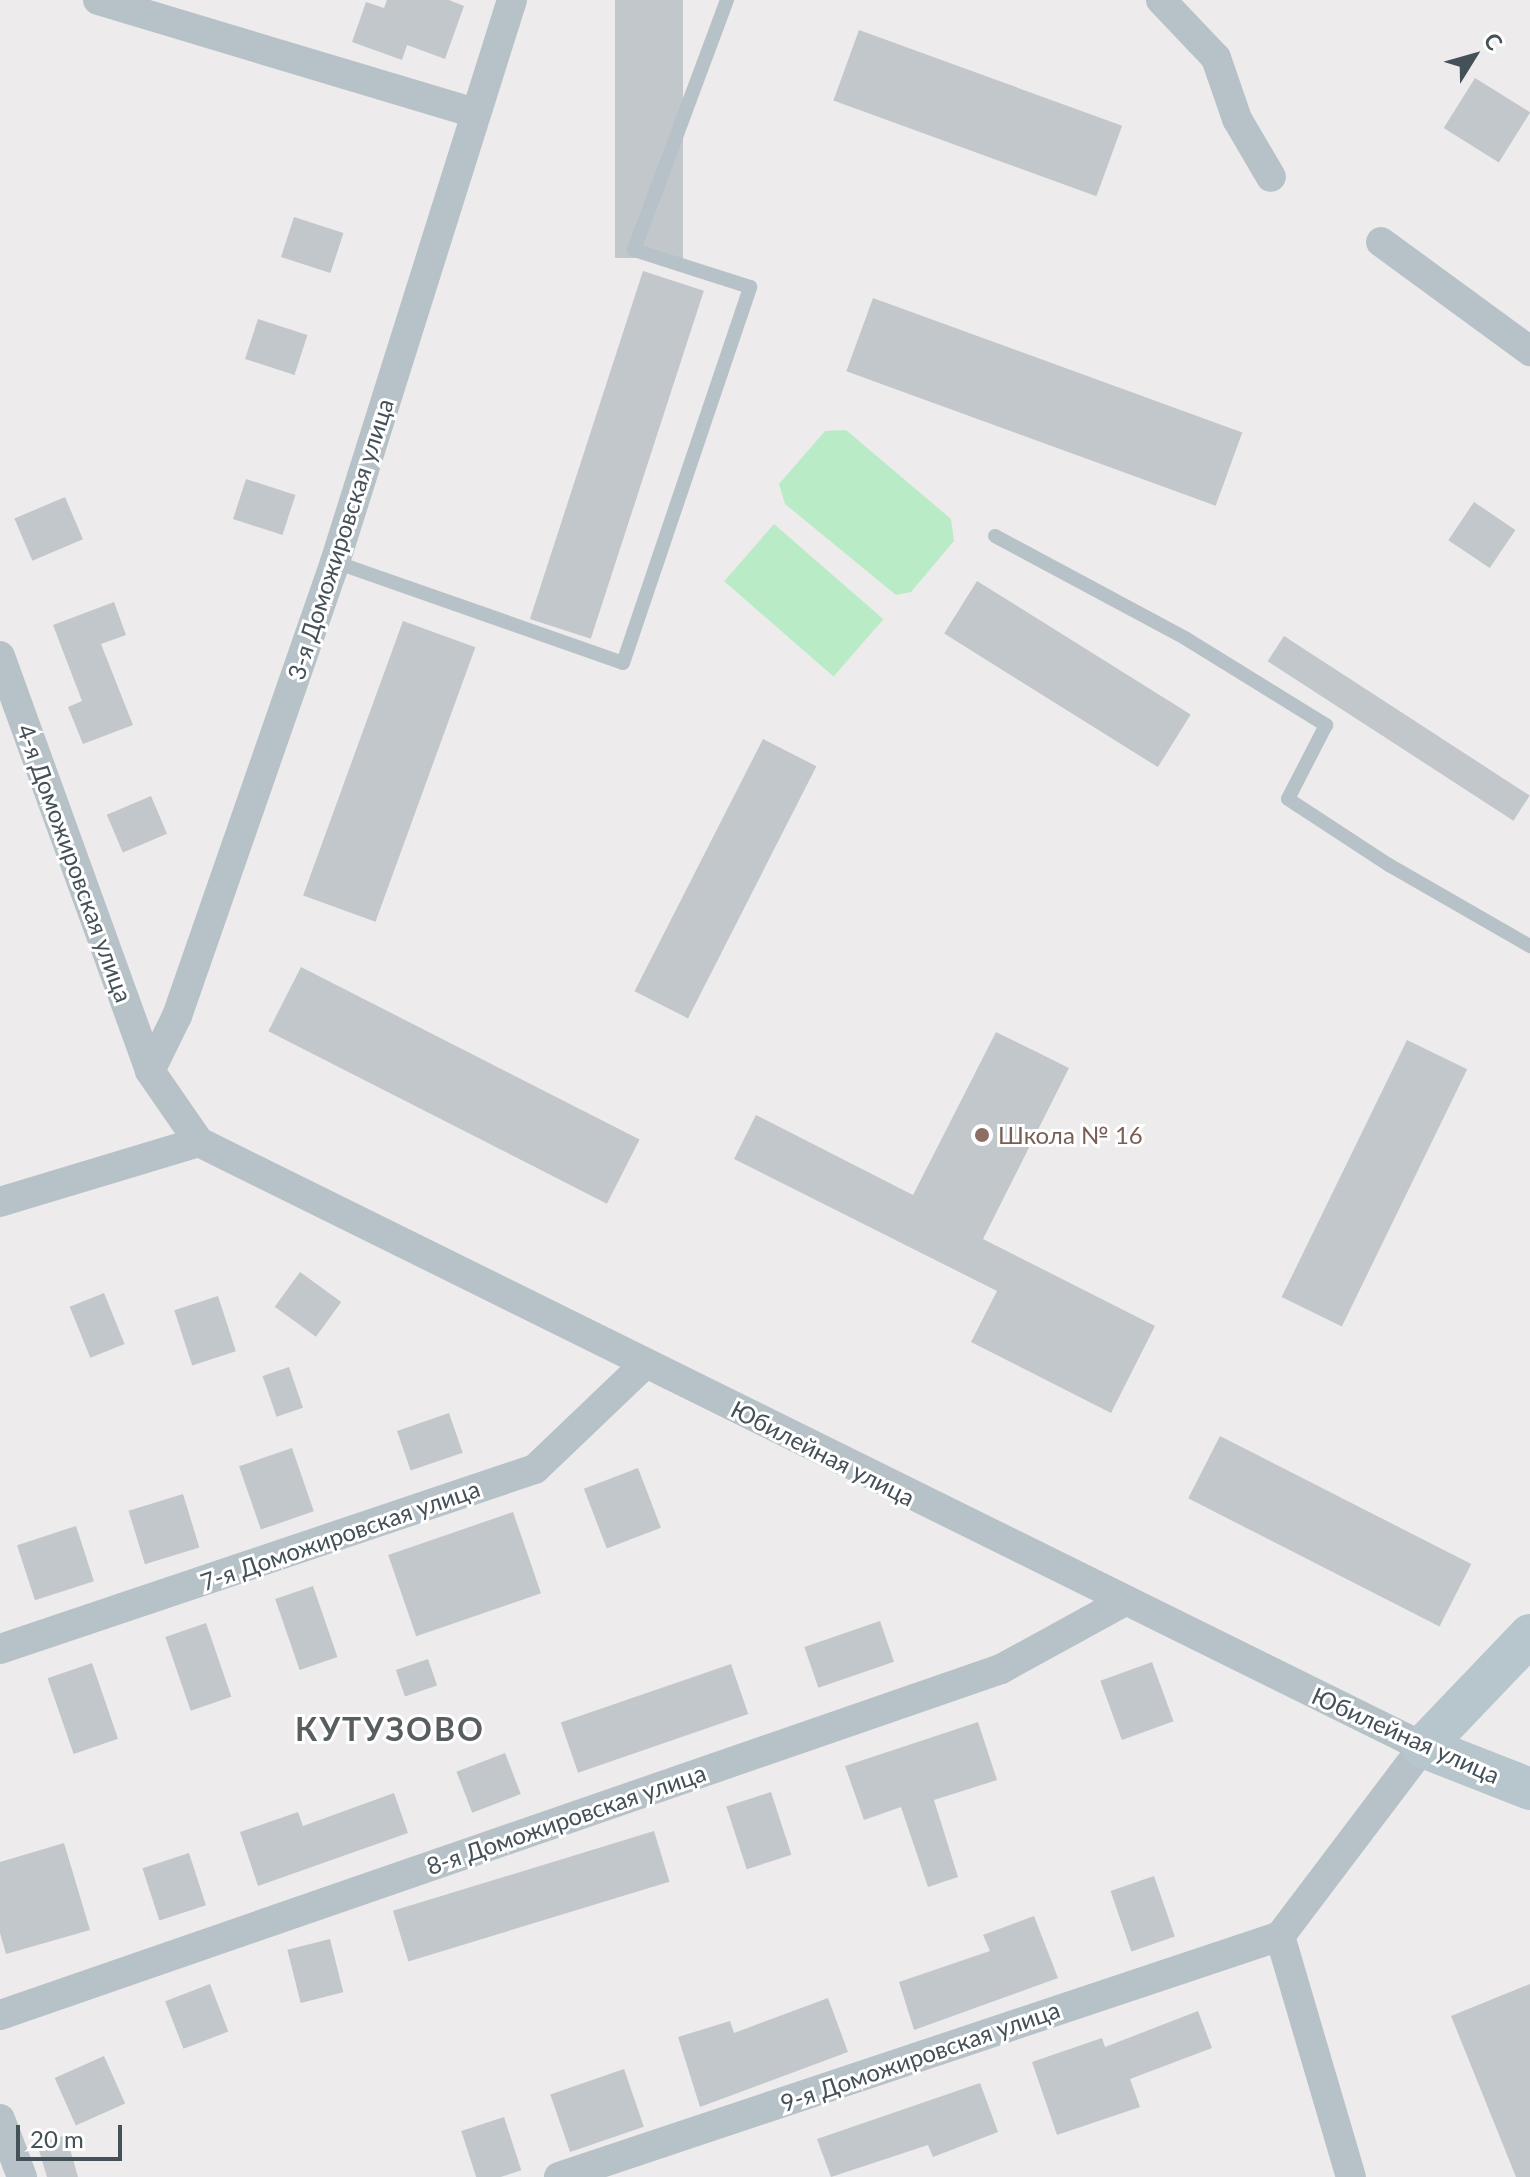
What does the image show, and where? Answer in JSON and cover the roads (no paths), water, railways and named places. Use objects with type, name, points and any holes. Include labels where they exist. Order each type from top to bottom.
[{"type":"street","points":[[98,0],[474,113]]},
{"type":"street","name":"3-я Доможировская улица","points":[[150,1071],[177,1016],[335,562],[512,0]]},
{"type":"street","points":[[1161,0],[1216,58],[1237,119],[1271,177]]},
{"type":"street","points":[[1381,242],[1530,351]]},
{"type":"street","name":"4-я Доможировская улица","points":[[0,656],[150,1071]]},
{"type":"street","name":"Юбилейная улица","points":[[150,1071],[199,1142],[1123,1602],[1423,1747],[1530,1789]]},
{"type":"street","points":[[0,1202],[199,1142]]},
{"type":"street","name":"7-я Доможировская улица","points":[[0,1649],[535,1469],[645,1364]]},
{"type":"street","name":"8-я Доможировская улица","points":[[0,2015],[1001,1669],[1123,1602]]},
{"type":"street","points":[[1351,2177],[1280,1936],[1423,1747],[1530,1635]]},
{"type":"street","name":"9-я Доможировская улица","points":[[559,2177],[1280,1936]]},
{"type":"street","points":[[0,2119],[22,2177]]},
{"type":"lane","points":[[335,562],[623,663],[750,287],[634,250],[727,0]]},
{"type":"lane","points":[[995,536],[1185,638],[1326,725],[1288,799],[1389,865],[1530,946]]},
{"type":"place","name":"Школа № 16","points":[[982,1135]]},
{"type":"district","name":"КУТУЗОВО","points":[[390,1729]]}]
